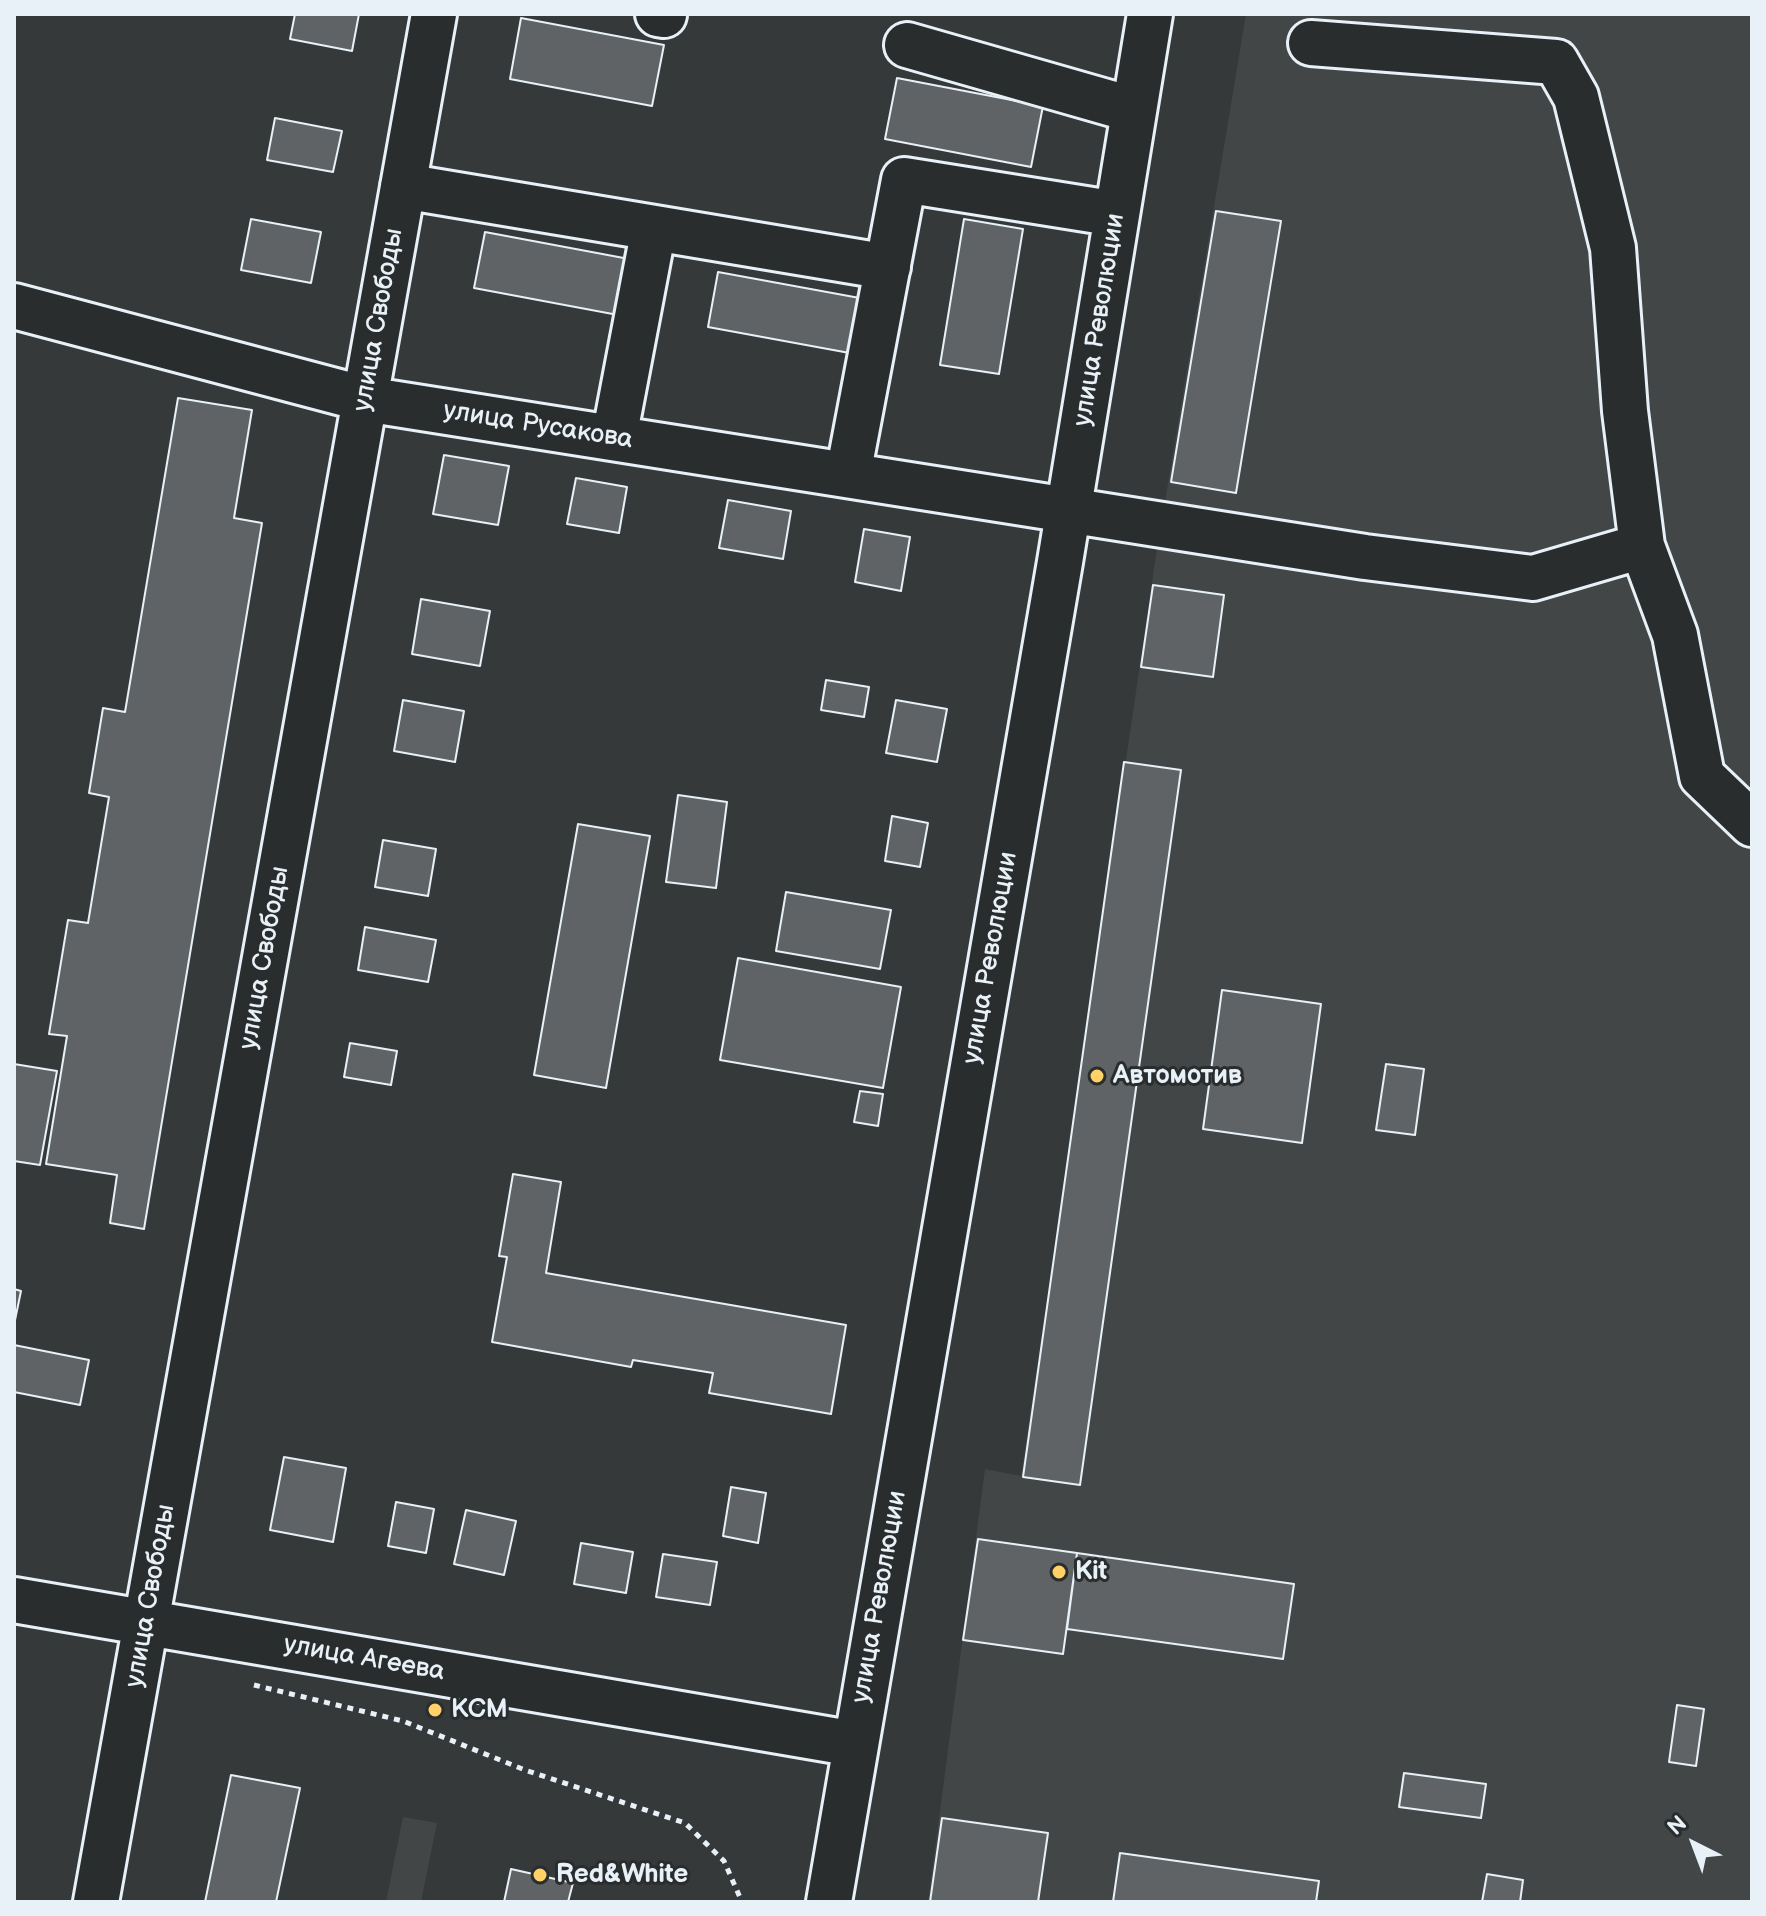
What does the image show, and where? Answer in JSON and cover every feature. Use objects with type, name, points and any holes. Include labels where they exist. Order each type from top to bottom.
[{"type":"street","name":"улица Свободы","points":[[96,1902],[434,14]]},
{"type":"street","name":"улица Революции","points":[[829,1902],[1069,511],[1150,14]]},
{"type":"street","points":[[1311,43],[1556,62],[1576,97],[1613,248],[1625,411],[1642,546],[1675,635],[1702,776],[1752,824]]},
{"type":"street","points":[[907,45],[1134,110]]},
{"type":"street","points":[[848,475],[904,180],[1117,214]]},
{"type":"street","points":[[403,186],[888,267]]},
{"type":"street","points":[[614,438],[654,228]]},
{"type":"street","name":"улица Русакова","points":[[14,306],[365,399],[1365,557],[1533,578],[1642,546]]},
{"type":"street","name":"улица Агеева","points":[[14,1600],[855,1744]]},
{"type":"path","points":[[248,1683],[403,1721],[525,1770],[685,1823],[724,1861],[742,1902]]},
{"type":"shaded area","points":[[1246,14],[1752,14],[1752,1902],[928,1902],[985,1469],[1021,1476],[1155,562]]},
{"type":"shaded area","points":[[403,1817],[437,1823],[421,1902],[386,1902]]},
{"type":"building","points":[[295,14],[359,14],[352,51],[290,39]]},
{"type":"building","points":[[521,18],[664,45],[652,106],[510,79]]},
{"type":"building","points":[[897,78],[1043,106],[1031,167],[885,139]]},
{"type":"building","points":[[275,118],[342,131],[333,172],[267,160]]},
{"type":"building","points":[[1216,211],[1281,221],[1236,493],[1171,482]]},
{"type":"building","points":[[251,219],[321,232],[311,283],[241,270]]},
{"type":"building","points":[[964,219],[1023,229],[999,374],[940,365]]},
{"type":"building","points":[[485,232],[629,259],[618,315],[474,288]]},
{"type":"building","points":[[718,272],[865,299],[855,354],[708,327]]},
{"type":"building","points":[[178,398],[252,410],[234,518],[262,523],[144,1229],[110,1223],[117,1175],[46,1164],[67,1036],[49,1034],[68,920],[88,923],[109,797],[89,793],[103,708],[125,712]]},
{"type":"building","points":[[444,455],[509,466],[498,525],[433,514]]},
{"type":"building","points":[[576,478],[627,487],[619,533],[567,524]]},
{"type":"building","points":[[728,500],[791,511],[783,559],[719,548]]},
{"type":"building","points":[[864,529],[910,537],[901,591],[855,582]]},
{"type":"building","points":[[1153,585],[1224,595],[1213,677],[1141,667]]},
{"type":"building","points":[[421,599],[490,611],[480,666],[412,654]]},
{"type":"building","points":[[826,680],[869,687],[864,717],[821,710]]},
{"type":"building","points":[[403,700],[464,711],[455,762],[394,751]]},
{"type":"building","points":[[896,700],[947,709],[937,762],[886,753]]},
{"type":"building","points":[[1124,762],[1181,770],[1080,1485],[1023,1477]]},
{"type":"building","points":[[678,795],[727,802],[716,888],[666,882]]},
{"type":"building","points":[[892,816],[928,823],[920,867],[885,861]]},
{"type":"building","points":[[578,824],[650,836],[606,1088],[534,1075]]},
{"type":"building","points":[[383,840],[436,849],[428,896],[375,887]]},
{"type":"building","points":[[786,892],[891,910],[880,969],[776,951]]},
{"type":"building","points":[[365,927],[436,940],[428,982],[358,970]]},
{"type":"building","points":[[738,958],[901,987],[883,1088],[720,1060]]},
{"type":"building","points":[[1222,990],[1321,1004],[1302,1143],[1203,1129]]},
{"type":"building","points":[[350,1043],[397,1051],[391,1085],[344,1077]]},
{"type":"building","points":[[14,1064],[57,1071],[40,1165],[14,1161]]},
{"type":"building","points":[[1386,1064],[1424,1069],[1415,1135],[1376,1130]]},
{"type":"building","points":[[860,1091],[883,1094],[878,1126],[854,1122]]},
{"type":"building","points":[[513,1174],[561,1182],[546,1273],[846,1325],[831,1414],[709,1393],[713,1373],[633,1360],[631,1367],[492,1342],[507,1257],[499,1256]]},
{"type":"building","points":[[14,1289],[21,1291],[14,1325]]},
{"type":"building","points":[[14,1345],[89,1360],[80,1405],[14,1392]]},
{"type":"building","points":[[284,1457],[346,1468],[333,1542],[270,1530]]},
{"type":"building","points":[[731,1487],[766,1493],[758,1543],[723,1536]]},
{"type":"building","points":[[396,1502],[434,1509],[426,1553],[388,1546]]},
{"type":"building","points":[[466,1510],[516,1521],[504,1575],[454,1564]]},
{"type":"building","points":[[978,1539],[1077,1553],[1063,1654],[963,1640]]},
{"type":"building","points":[[581,1543],[633,1552],[626,1593],[574,1584]]},
{"type":"building","points":[[1077,1553],[1294,1584],[1283,1659],[1067,1629]]},
{"type":"building","points":[[663,1554],[717,1562],[710,1605],[656,1597]]},
{"type":"building","points":[[1677,1705],[1704,1709],[1696,1766],[1669,1762]]},
{"type":"building","points":[[1404,1773],[1486,1784],[1481,1818],[1399,1807]]},
{"type":"building","points":[[231,1775],[300,1788],[276,1902],[205,1902]]},
{"type":"building","points":[[942,1818],[1048,1833],[1038,1902],[930,1902]]},
{"type":"building","points":[[1120,1853],[1319,1881],[1316,1902],[1113,1902]]},
{"type":"building","points":[[511,1869],[573,1883],[568,1902],[504,1902]]},
{"type":"building","points":[[1487,1874],[1523,1880],[1520,1902],[1482,1902]]},
{"type":"place","name":"Автомотив","points":[[1097,1076]]},
{"type":"place","name":"Kit","points":[[1059,1572]]},
{"type":"place","name":"КСМ","points":[[435,1710]]},
{"type":"place","name":"Red&White","points":[[540,1875]]}]
